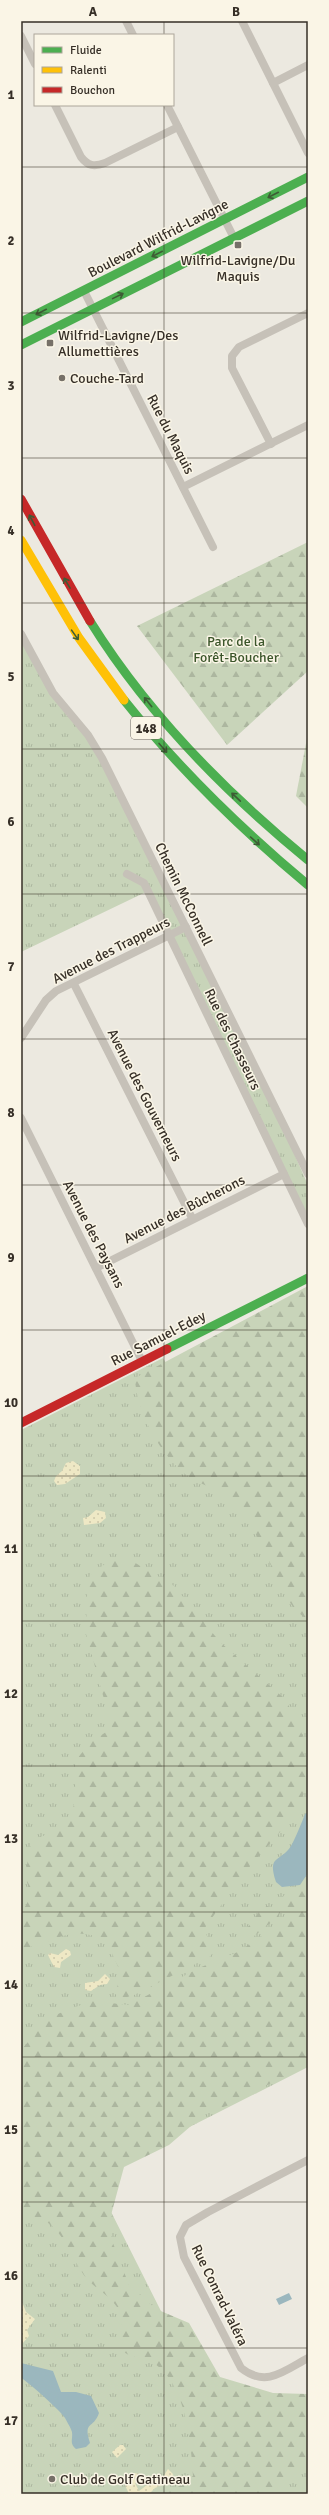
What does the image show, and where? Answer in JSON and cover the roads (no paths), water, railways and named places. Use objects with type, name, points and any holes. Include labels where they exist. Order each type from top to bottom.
[{"type":"main road","name":"Boulevard Wilfrid-Lavigne","points":[[21,322],[226,220],[308,177]]},
{"type":"main road","points":[[21,345],[308,201]]},
{"type":"main road","name":"148","points":[[21,499],[80,605],[147,701],[216,778],[308,860]]},
{"type":"main road","name":"148","points":[[21,540],[71,628],[133,713],[169,755],[236,824],[308,885]]},
{"type":"main road","name":"Rue Samuel-Edey","points":[[21,1423],[308,1278]]},
{"type":"street","points":[[126,21],[132,34]]},
{"type":"street","points":[[242,21],[308,153]]},
{"type":"street","points":[[21,36],[34,62]]},
{"type":"street","points":[[273,83],[308,65]]},
{"type":"street","points":[[56,106],[81,157],[85,162],[94,166],[105,163],[178,127]]},
{"type":"street","points":[[168,106],[234,238]]},
{"type":"street","name":"Rue du Maquis","points":[[84,291],[213,547]]},
{"type":"street","points":[[271,444],[232,368],[232,356],[239,348],[308,313]]},
{"type":"street","points":[[183,487],[308,425]]},
{"type":"street","name":"Chemin McConnell","points":[[21,634],[53,693],[88,735],[102,758],[308,1174]]},
{"type":"street","name":"Rue des Chasseurs","points":[[127,874],[144,883],[168,936],[308,1224]]},
{"type":"street","name":"Avenue des Trappeurs","points":[[21,1038],[46,1000],[56,991],[74,984],[186,927]]},
{"type":"street","name":"Avenue des Gouverneurs","points":[[74,984],[192,1218]]},
{"type":"street","name":"Avenue des Paysans","points":[[21,1118],[142,1361]]},
{"type":"street","name":"Avenue des Bûcherons","points":[[96,1268],[192,1218],[284,1174]]},
{"type":"street","name":"Rue Conrad-Valéra","points":[[308,2160],[202,2215],[186,2225],[180,2237],[184,2257],[241,2368],[252,2377],[271,2377],[308,2358]]},
{"type":"water","points":[[308,1812],[308,1873],[300,1885],[282,1887],[276,1882],[273,1867],[274,1863],[291,1846],[305,1814]]},
{"type":"water","points":[[289,2293],[292,2299],[279,2305],[276,2299]]},
{"type":"water","points":[[21,2363],[53,2371],[61,2392],[76,2392],[91,2396],[99,2413],[97,2418],[88,2428],[90,2443],[86,2447],[76,2449],[74,2447],[72,2443],[71,2430],[63,2415],[21,2378]]},
{"type":"place","name":"Wilfrid-Lavigne/Du Maquis","points":[[238,245]]},
{"type":"place","name":"Wilfrid-Lavigne/Des Allumettières","points":[[50,343]]},
{"type":"place","name":"Couche-Tard","points":[[62,378]]},
{"type":"place","name":"Club de Golf Gatineau","points":[[52,2479]]},
{"type":"park label","name":"Parc de la Forêt-Boucher","points":[[236,650]]}]
